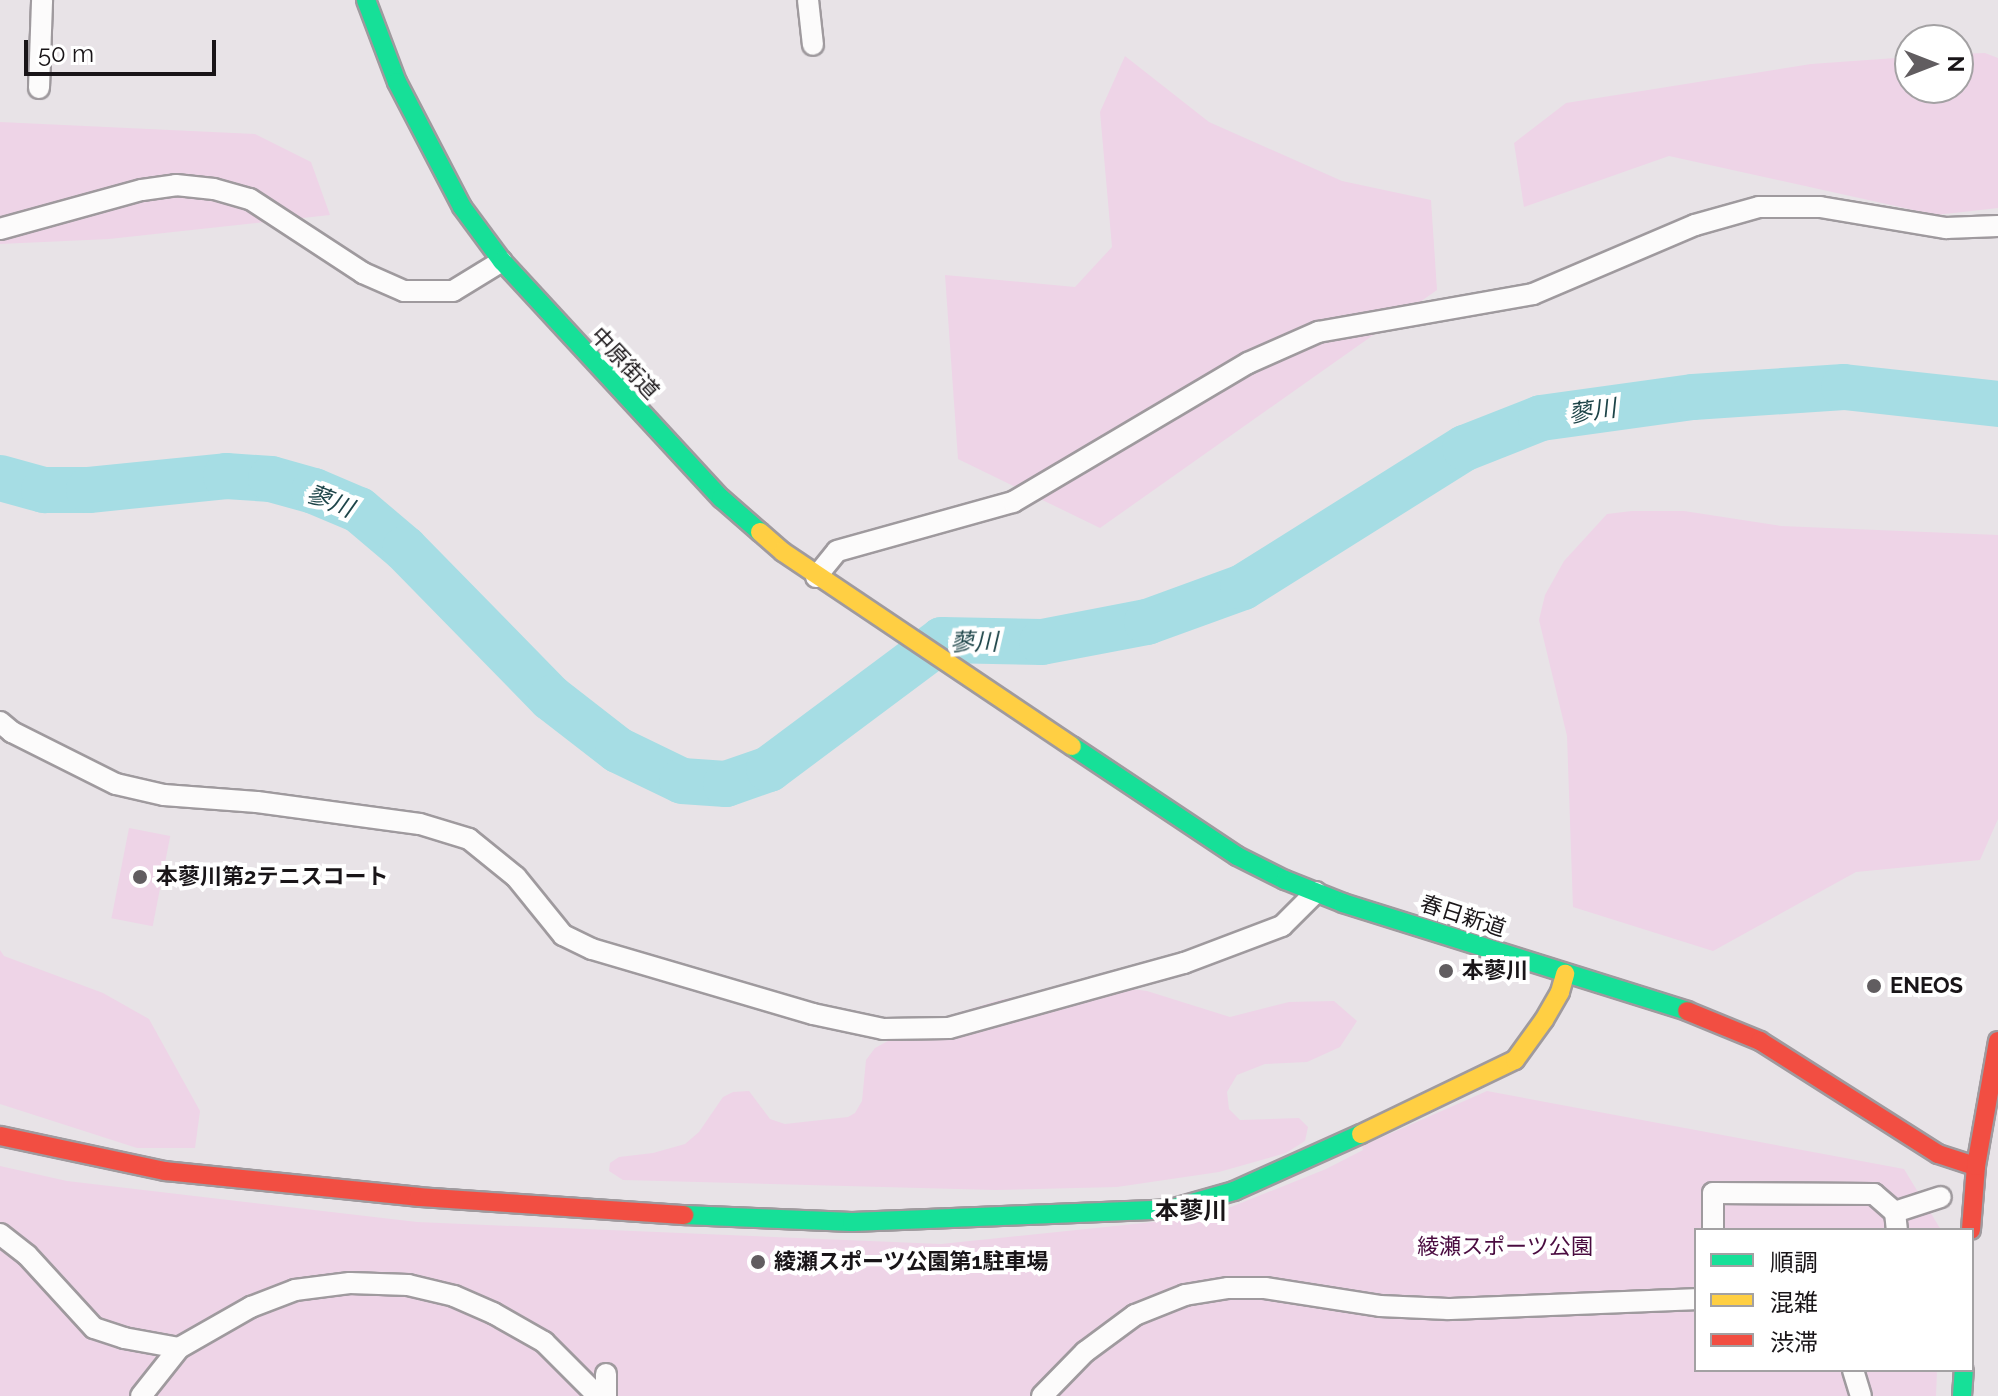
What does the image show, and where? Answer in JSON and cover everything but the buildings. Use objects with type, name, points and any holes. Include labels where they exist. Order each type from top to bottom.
[{"type":"main road","name":"中原街道","points":[[366,0],[397,82],[462,207],[502,261],[558,327],[721,498],[816,577],[955,669]]},
{"type":"main road","name":"春日新道","points":[[955,669],[1237,856],[1316,892],[1565,974],[1671,1004],[1760,1041],[1938,1154],[1976,1166]]},
{"type":"main road","points":[[0,1136],[165,1171],[419,1197],[615,1212],[852,1222],[1171,1209],[1234,1191],[1287,1170],[1515,1060],[1544,1020],[1560,992],[1565,974]]},
{"type":"main road","points":[[1971,1228],[1976,1166],[1998,1041]]},
{"type":"main road","points":[[1962,1396],[1964,1372]]},
{"type":"street","points":[[39,88],[42,0]]},
{"type":"street","points":[[808,0],[813,45]]},
{"type":"street","points":[[0,229],[142,190],[176,185],[214,189],[250,199],[363,273],[404,291],[453,291],[502,261]]},
{"type":"street","points":[[816,577],[837,551],[1013,502],[1248,363],[1318,332],[1533,294],[1695,225],[1759,207],[1820,207],[1946,228],[1998,226]]},
{"type":"street","points":[[0,722],[12,732],[116,784],[164,795],[257,802],[420,824],[469,839],[516,877],[563,935],[592,949],[813,1014],[883,1029],[949,1028],[1184,963],[1282,926],[1316,892]]},
{"type":"street","points":[[1976,1166],[1998,1176]]},
{"type":"street","points":[[1713,1228],[1713,1193],[1874,1194],[1896,1221],[1941,1197]]},
{"type":"street","points":[[0,1234],[27,1255],[94,1328],[124,1338],[179,1348]]},
{"type":"street","points":[[141,1396],[179,1348],[251,1307],[295,1290],[350,1283],[408,1285],[454,1296],[493,1313],[544,1342],[598,1396]]},
{"type":"street","points":[[1042,1396],[1107,1332],[1135,1315],[1185,1295],[1228,1288],[1265,1288],[1380,1306],[1448,1309],[1694,1299]]},
{"type":"street","points":[[1854,1372],[1861,1396]]},
{"type":"street","points":[[606,1374],[606,1396]]},
{"type":"green space","points":[[1974,53],[1985,53],[1998,58],[1998,208],[1936,215],[1669,156],[1524,207],[1514,143],[1566,103],[1811,64],[1894,58],[1894,104],[1974,104]]},
{"type":"green space","points":[[1125,56],[1209,122],[1342,181],[1431,200],[1437,290],[1100,528],[958,459],[945,275],[1075,287],[1112,247],[1100,112]]},
{"type":"green space","points":[[0,122],[255,134],[311,162],[330,215],[109,239],[0,244]]},
{"type":"green space","points":[[1684,511],[1781,526],[1998,535],[1998,819],[1980,860],[1856,872],[1713,951],[1573,907],[1567,736],[1539,620],[1545,595],[1564,561],[1607,514]]},
{"type":"green space","name":"本蓼川第2テニスコート","points":[[129,828],[170,836],[153,926],[111,918]]},
{"type":"green space","points":[[0,950],[4,956],[103,993],[149,1019],[200,1111],[195,1148],[137,1148],[0,1104]]},
{"type":"green space","points":[[1088,983],[1147,991],[1230,1017],[1289,1002],[1334,1001],[1357,1021],[1340,1047],[1307,1062],[1265,1064],[1237,1075],[1227,1092],[1229,1109],[1240,1120],[1299,1118],[1308,1127],[1305,1141],[1286,1153],[1219,1172],[1117,1187],[995,1190],[623,1180],[609,1171],[610,1163],[619,1157],[653,1153],[685,1144],[699,1132],[723,1097],[733,1092],[749,1091],[770,1119],[785,1124],[848,1117],[855,1113],[862,1101],[866,1060],[875,1048],[918,1025],[1000,1000]]},
{"type":"green space","name":"綾瀬スポーツ公園","points":[[1487,1091],[1904,1169],[1940,1228],[1694,1228],[1694,1372],[1937,1372],[1936,1396],[0,1396],[0,1166],[67,1181],[417,1222],[941,1244],[1173,1220],[1231,1207],[1326,1169],[1363,1150],[1362,1146]]},
{"type":"waterway","name":"蓼川","points":[[0,478],[44,490],[89,490],[226,476],[271,479],[314,491],[359,510],[405,549],[551,698],[618,750],[682,781],[726,784],[769,769],[942,640],[1042,642],[1147,622],[1243,587],[1465,448],[1541,418],[1693,397],[1844,387],[1998,404]]},
{"type":"traffic: fast","points":[[366,0],[397,82],[462,207],[502,261],[721,498],[760,532]]},
{"type":"traffic: fast","points":[[1072,746],[1237,856],[1285,880],[1343,903],[1687,1011]]},
{"type":"traffic: fast","points":[[684,1215],[852,1222],[1171,1209],[1234,1191],[1361,1134]]},
{"type":"traffic: fast","points":[[1962,1396],[1964,1372]]},
{"type":"traffic: slow","points":[[760,532],[783,552],[1072,746]]},
{"type":"traffic: slow","points":[[1361,1134],[1515,1060],[1544,1020],[1560,992],[1565,974]]},
{"type":"traffic: jam","points":[[1687,1011],[1760,1041],[1938,1154],[1976,1166],[1971,1228]]},
{"type":"traffic: jam","points":[[1976,1166],[1998,1041]]},
{"type":"traffic: jam","points":[[0,1136],[165,1171],[419,1197],[684,1215]]},
{"type":"place","name":"本蓼川第2テニスコート","points":[[140,877]]},
{"type":"place","name":"本蓼川","points":[[1446,971]]},
{"type":"place","name":"ENEOS","points":[[1874,986]]},
{"type":"place","name":"綾瀬スポーツ公園第1駐車場","points":[[758,1262]]},
{"type":"district","name":"本蓼川","points":[[1191,1211]]}]
